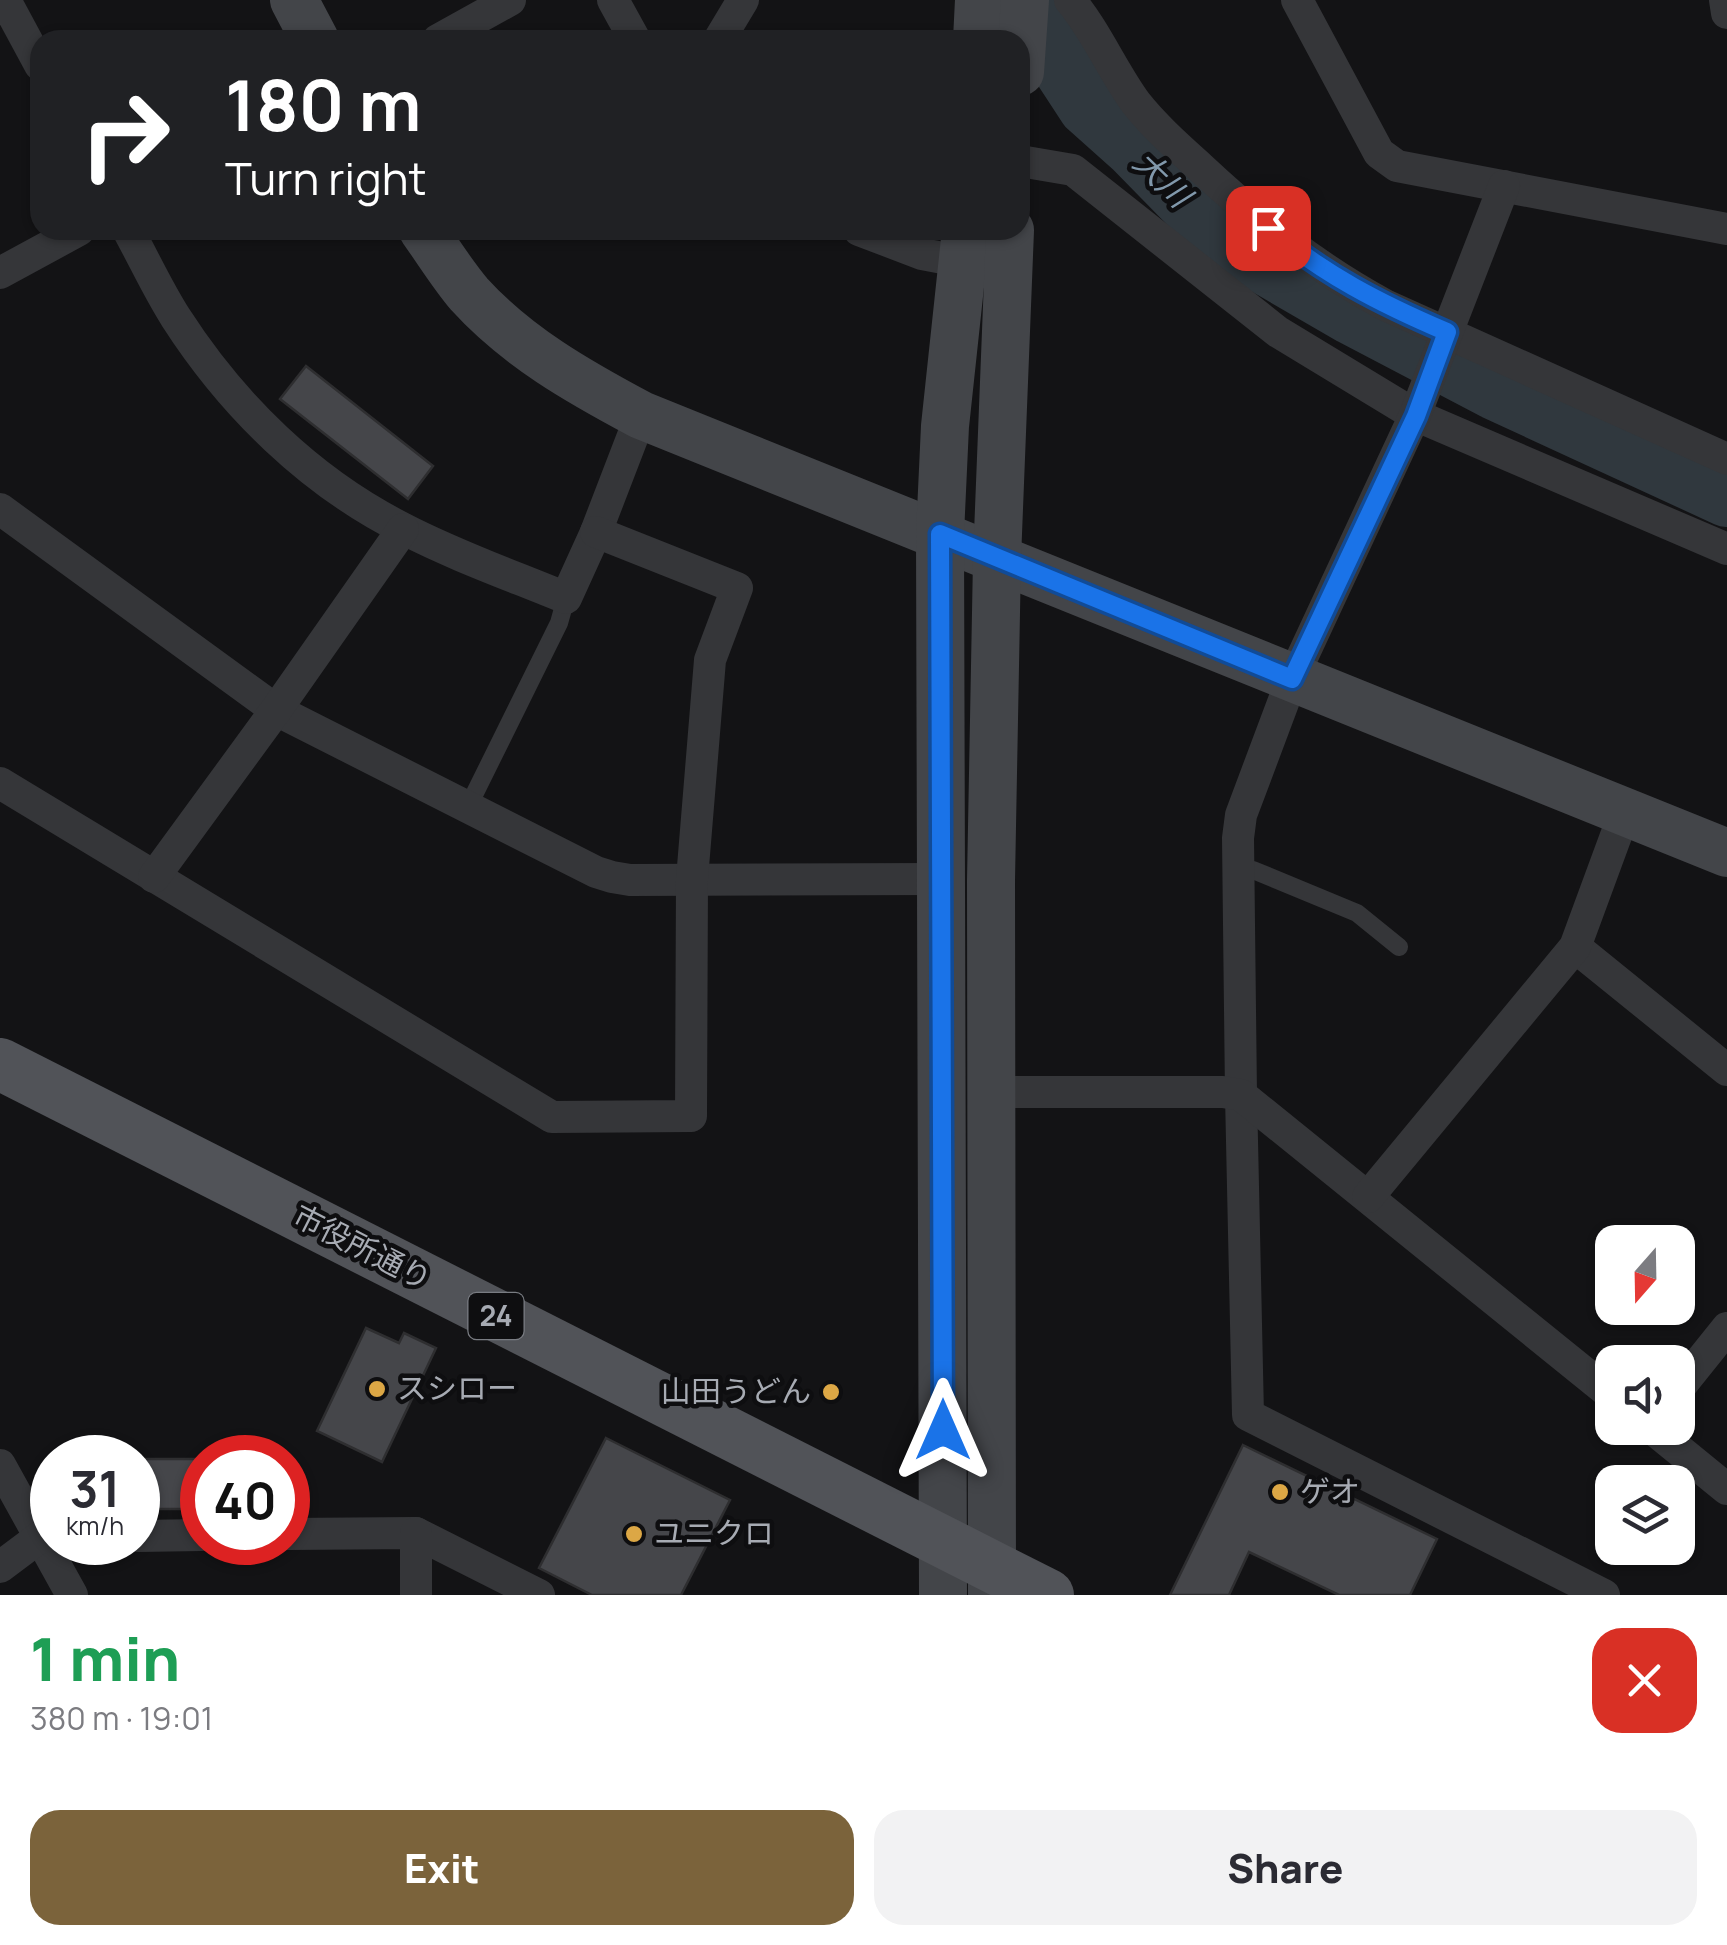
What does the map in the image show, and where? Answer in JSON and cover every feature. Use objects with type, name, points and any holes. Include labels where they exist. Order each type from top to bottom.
[{"type":"main road","name":"市役所通り","points":[[0,1064],[942,1542],[992,1581]]},
{"type":"main road","name":"24","points":[[992,1581],[1048,1595]]},
{"type":"street","points":[[5,0],[30,46]]},
{"type":"street","points":[[294,0],[310,30]]},
{"type":"street","points":[[456,30],[510,0]]},
{"type":"street","points":[[613,0],[630,30]]},
{"type":"street","points":[[725,30],[743,0]]},
{"type":"street","points":[[1023,30],[1025,0]]},
{"type":"street","points":[[1070,0],[1137,104],[1244,208],[1292,247],[1340,280],[1444,339],[1727,459]]},
{"type":"street","points":[[1297,0],[1379,154],[1397,166],[1727,229]]},
{"type":"street","points":[[1726,0],[1727,13]]},
{"type":"street","points":[[1030,162],[1073,170],[1278,332],[1419,405],[1727,549]]},
{"type":"street","points":[[1504,186],[1419,405],[1292,679],[1241,815],[1238,870],[1248,1415],[1544,1582],[1604,1595]]},
{"type":"street","points":[[0,273],[61,240]]},
{"type":"street","points":[[133,240],[174,315],[223,384],[315,472],[403,529],[566,598],[641,416]]},
{"type":"street","points":[[430,240],[469,294],[533,352],[641,416],[1727,854]]},
{"type":"street","points":[[885,240],[922,254],[965,246],[945,426],[940,534],[943,1595]]},
{"type":"street","points":[[992,1581],[991,880],[1010,240]]},
{"type":"street","points":[[0,509],[276,710],[612,877],[942,879]]},
{"type":"street","points":[[154,877],[403,529]]},
{"type":"street","points":[[0,782],[552,1117],[691,1116],[692,879],[710,660],[737,588],[596,532]]},
{"type":"street","points":[[1368,1197],[1576,947],[1624,814]]},
{"type":"street","points":[[1576,947],[1727,1070]]},
{"type":"street","points":[[990,1092],[1241,1095],[1595,1381]]},
{"type":"street","points":[[1695,1368],[1727,1328]]},
{"type":"street","points":[[1673,1445],[1727,1489]]},
{"type":"street","points":[[0,1465],[30,1512]]},
{"type":"street","points":[[416,1533],[416,1595]]},
{"type":"street","points":[[310,1534],[416,1533],[539,1595]]},
{"type":"street","points":[[0,1567],[30,1547]]},
{"type":"street","points":[[59,1565],[72,1595]]},
{"type":"lane","points":[[468,807],[559,623],[566,598]]},
{"type":"lane","points":[[1238,870],[1253,870],[1357,913],[1399,947]]},
{"type":"building","points":[[306,366],[433,466],[408,499],[280,399]]},
{"type":"building","name":"スシロー","points":[[366,1328],[399,1343],[404,1333],[436,1348],[382,1462],[317,1431]]},
{"type":"building","name":"ユニクロ","points":[[606,1438],[730,1500],[681,1595],[592,1595],[539,1568]]},
{"type":"building","name":"ゲオ","points":[[1243,1445],[1437,1539],[1410,1595],[1339,1595],[1249,1552],[1229,1595],[1170,1595]]},
{"type":"building","points":[[160,1459],[180,1459],[180,1509],[160,1509]]},
{"type":"waterway","name":"大川","points":[[1018,0],[1088,107],[1226,242],[1352,315],[1495,390],[1727,497]]},
{"type":"place","name":"スシロー","points":[[377,1389]]},
{"type":"place","name":"山田うどん","points":[[831,1392]]},
{"type":"place","name":"ゲオ","points":[[1280,1492]]},
{"type":"place","name":"ユニクロ","points":[[634,1534]]},
{"type":"route","points":[[943,1430],[940,534],[1292,679],[1416,416],[1447,332],[1340,280],[1268,228]]}]
